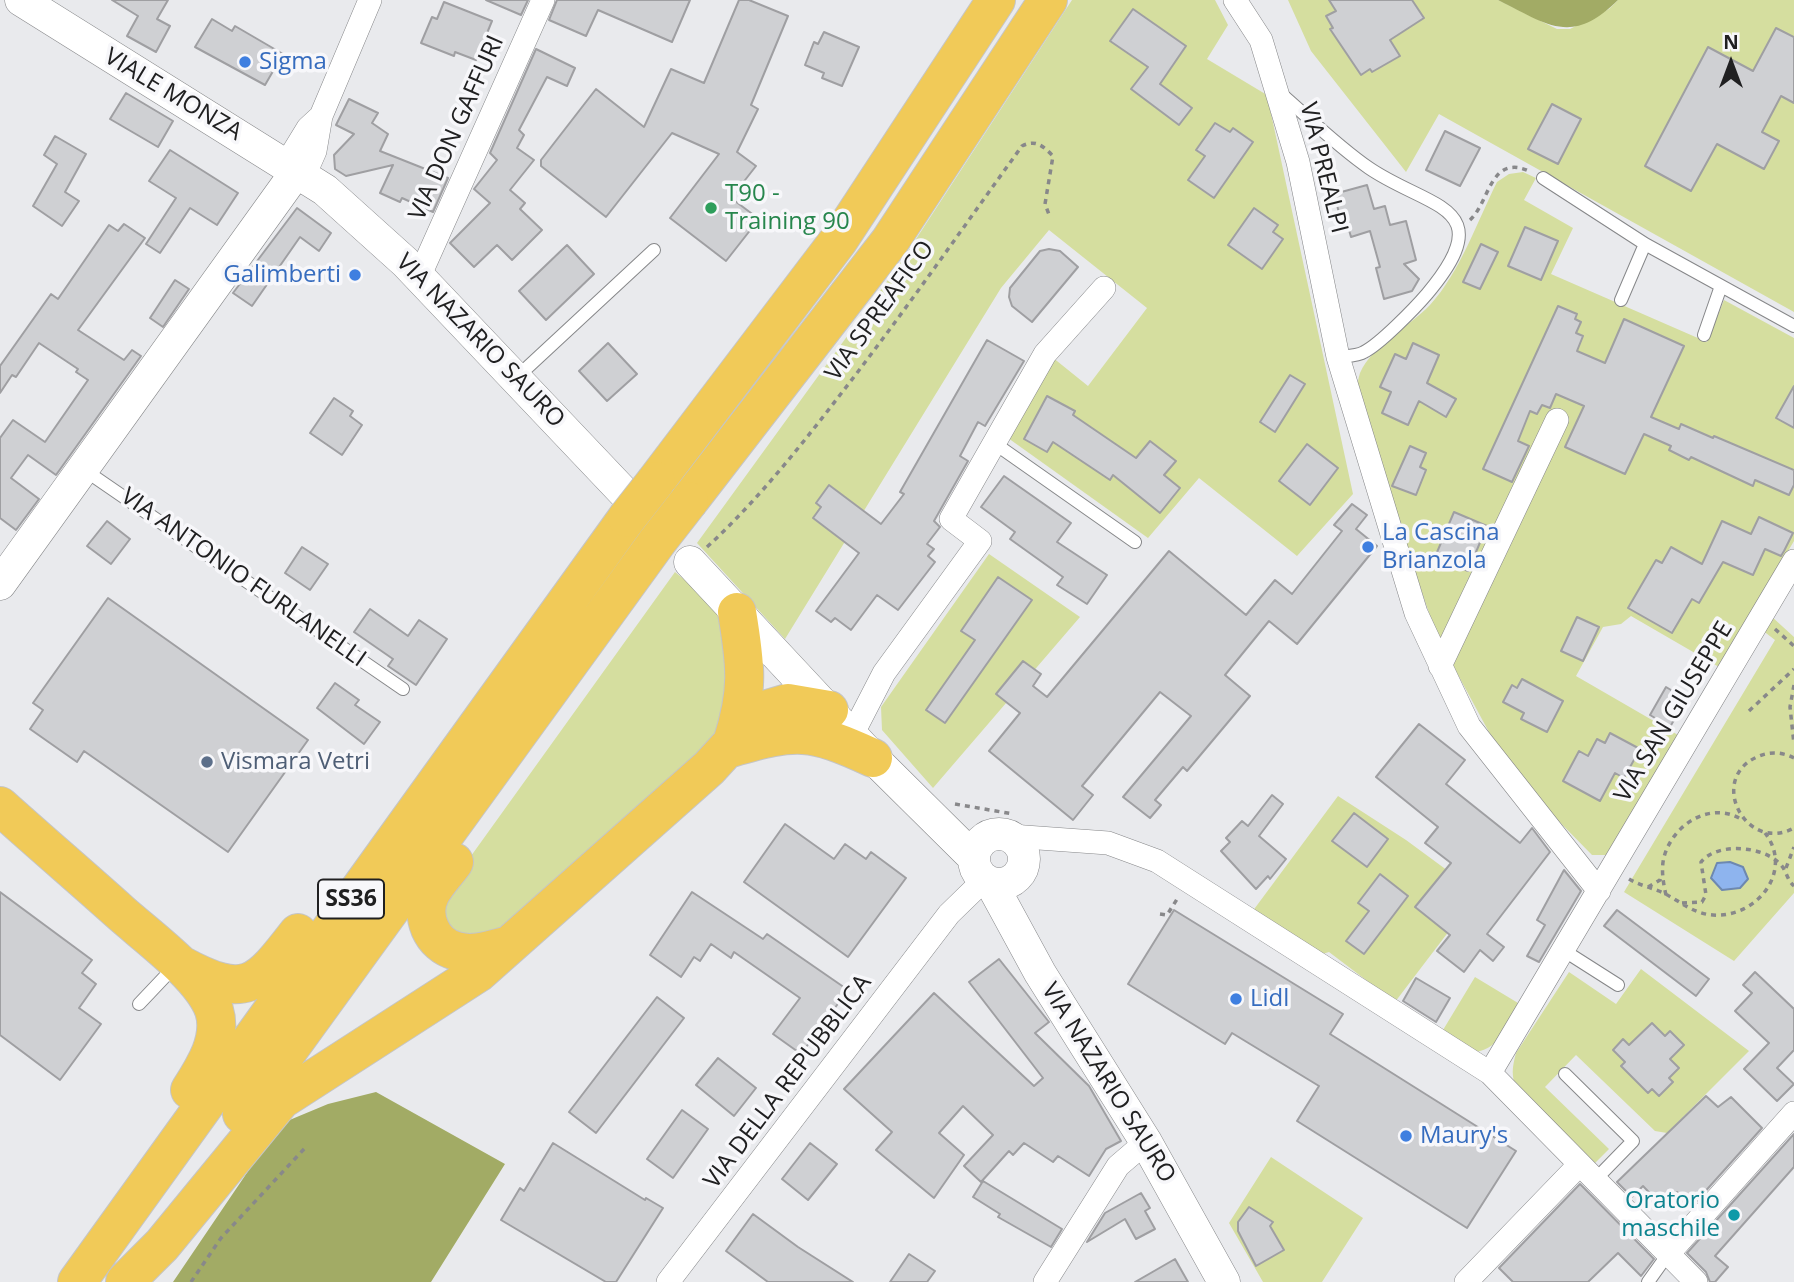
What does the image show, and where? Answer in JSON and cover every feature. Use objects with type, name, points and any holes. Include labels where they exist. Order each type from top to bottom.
[{"type":"highway","name":"SS36","points":[[77,1282],[637,499],[838,241],[996,0]]},
{"type":"highway","name":"SS36","points":[[118,1282],[657,542],[890,241],[1048,0]]},
{"type":"highway","points":[[731,748],[746,686],[737,612]]},
{"type":"highway","points":[[506,946],[470,953],[444,946],[428,926],[426,911],[430,894],[553,729],[566,697],[569,664]]},
{"type":"highway","points":[[125,1282],[162,1245],[281,1100],[478,974],[506,946],[731,748],[754,719],[768,709],[788,704],[833,718]]},
{"type":"highway","points":[[731,748],[833,718]]},
{"type":"highway","points":[[780,734],[827,738],[833,718]]},
{"type":"highway","points":[[0,806],[177,963],[204,993],[214,1010],[216,1026],[206,1064],[51,1282]]},
{"type":"highway","points":[[177,963],[210,980],[226,984],[252,981],[268,972],[369,843],[412,813]]},
{"type":"main road","name":"VIALE MONZA","points":[[21,0],[303,175]]},
{"type":"main road","name":"VIA NAZARIO SAURO","points":[[303,175],[373,231],[637,499]]},
{"type":"main road","points":[[0,584],[83,468],[303,175]]},
{"type":"main road","points":[[690,562],[833,718],[944,827],[995,862]]},
{"type":"main road","name":"VIA NAZARIO SAURO","points":[[995,862],[1016,926],[1040,973],[1146,1142],[1224,1282]]},
{"type":"street","points":[[303,175],[308,128],[321,116],[370,0]]},
{"type":"street","name":"VIA DON GAFFURI","points":[[419,277],[543,0]]},
{"type":"street","name":"VIA PREALPI","points":[[1235,0],[1261,40],[1298,162],[1338,357],[1416,613],[1469,726],[1600,891]]},
{"type":"street","points":[[833,718],[884,673],[980,541],[950,519],[1045,354],[1104,288]]},
{"type":"street","points":[[1440,666],[1557,420]]},
{"type":"street","name":"VIA SAN GIUSEPPE","points":[[1490,1073],[1794,561]]},
{"type":"street","points":[[995,862],[1062,842],[1108,843],[1126,847],[1189,880],[1490,1073],[1696,1282]]},
{"type":"street","name":"VIA DELLA REPUBBLICA","points":[[668,1282],[949,914],[995,862]]},
{"type":"street","points":[[1668,1254],[1794,1113]]},
{"type":"street","points":[[1045,1282],[1118,1166],[1146,1142]]},
{"type":"street","points":[[1466,1282],[1587,1173]]},
{"type":"lane","points":[[1276,90],[1368,167],[1432,199],[1449,211],[1458,226],[1459,245],[1447,270],[1420,302],[1364,353],[1338,357]]},
{"type":"lane","points":[[1542,178],[1645,244],[1794,326]]},
{"type":"lane","points":[[1621,300],[1645,244]]},
{"type":"lane","points":[[516,379],[654,250]]},
{"type":"lane","points":[[1704,335],[1721,286]]},
{"type":"lane","points":[[994,443],[1135,542]]},
{"type":"lane","name":"VIA ANTONIO FURLANELLI","points":[[83,468],[403,689]]},
{"type":"lane","points":[[1563,950],[1618,985]]},
{"type":"lane","points":[[139,1004],[177,963]]},
{"type":"lane","points":[[1565,1074],[1633,1141],[1587,1173]]},
{"type":"lane","points":[[1648,1282],[1668,1254]]},
{"type":"path","name":"VIA SPREAFICO","points":[[690,562],[737,519],[806,439],[876,349],[1022,146],[1030,142],[1040,144],[1053,156],[1045,204],[1050,217]]},
{"type":"path","points":[[1458,226],[1473,218],[1495,175],[1508,169],[1525,169],[1542,178]]},
{"type":"path","points":[[1749,711],[1794,669]]},
{"type":"path","points":[[1794,685],[1790,707],[1794,744]]},
{"type":"path","points":[[1743,820],[1733,795],[1741,769],[1763,754],[1777,752],[1794,758]]},
{"type":"path","points":[[1646,887],[1660,880],[1664,855],[1672,839],[1691,820],[1703,813],[1718,811],[1743,820],[1765,833],[1781,848]]},
{"type":"path","points":[[1765,833],[1778,834],[1794,828]]},
{"type":"path","points":[[1792,885],[1782,881],[1794,847]]},
{"type":"path","points":[[1678,902],[1702,902],[1706,895],[1702,862],[1717,850],[1728,848],[1768,856],[1785,869]]},
{"type":"path","points":[[1784,858],[1785,869]]},
{"type":"path","points":[[1612,870],[1697,912],[1734,914],[1749,910],[1773,893]]},
{"type":"path","points":[[1662,870],[1666,895]]},
{"type":"path","points":[[1160,914],[1167,915],[1189,880]]},
{"type":"path","points":[[191,1282],[221,1238],[305,1148]]},
{"type":"green space","points":[[1072,0],[1215,0],[1228,25],[1207,59],[1267,95],[1353,494],[1297,556],[1199,478],[1148,538],[1008,438],[1052,357],[1088,386],[1147,308],[1049,230],[1001,288],[785,639],[697,543],[901,262]]},
{"type":"green space","points":[[1288,0],[1498,0],[1557,29],[1570,29],[1609,9],[1618,0],[1794,0],[1794,312],[1439,114],[1406,172],[1311,51]]},
{"type":"green space","points":[[1498,0],[1618,0],[1587,23],[1560,27],[1531,17]]},
{"type":"green space","points":[[1523,172],[1536,178],[1524,200],[1573,228],[1551,274],[1707,342],[1724,300],[1794,338],[1794,541],[1719,667],[1631,616],[1621,624],[1603,627],[1576,676],[1678,735],[1606,855],[1592,855],[1541,803],[1490,734],[1437,636],[1361,416],[1358,400],[1360,373],[1373,353],[1430,305],[1441,292],[1459,262],[1497,182],[1509,174]]},
{"type":"green space","points":[[989,554],[1080,617],[933,788],[882,730],[881,707]]},
{"type":"green space","points":[[675,572],[702,594],[722,620],[737,686],[711,750],[490,939],[469,941],[444,922],[448,888]]},
{"type":"green space","points":[[1771,616],[1794,637],[1794,893],[1734,961],[1624,892],[1775,640],[1762,630]]},
{"type":"green space","points":[[1338,796],[1406,840],[1478,893],[1395,1002],[1329,952],[1316,956],[1252,912]]},
{"type":"green space","points":[[1641,969],[1749,1051],[1667,1133],[1655,1131],[1576,1055],[1545,1087],[1609,1149],[1595,1163],[1517,1090],[1513,1076],[1516,1053],[1569,972],[1616,1004]]},
{"type":"green space","points":[[1475,977],[1518,1003],[1497,1040],[1485,1050],[1476,1052],[1443,1030]]},
{"type":"green space","points":[[376,1092],[505,1164],[431,1282],[173,1282],[280,1124],[328,1104]]},
{"type":"green space","points":[[1271,1157],[1363,1218],[1322,1282],[1263,1282],[1229,1223]]},
{"type":"water","points":[[1730,862],[1743,867],[1748,879],[1740,888],[1722,890],[1711,878],[1717,863]]},
{"type":"building","points":[[112,0],[168,0],[157,19],[170,26],[156,52],[127,36],[138,16]]},
{"type":"building","points":[[486,0],[528,0],[521,15]]},
{"type":"building","points":[[557,0],[690,0],[672,42],[598,10],[586,36],[549,20]]},
{"type":"building","points":[[739,0],[749,0],[788,16],[751,105],[758,109],[737,152],[756,166],[731,198],[759,219],[726,261],[670,218],[719,154],[672,133],[606,217],[541,166],[541,160],[596,89],[644,127],[671,69],[704,83]]},
{"type":"building","points":[[1329,0],[1412,0],[1424,18],[1390,40],[1400,56],[1372,72],[1370,69],[1361,75],[1330,29],[1333,28],[1326,16],[1336,11]]},
{"type":"building","points":[[444,2],[492,21],[476,60],[455,52],[454,56],[421,43],[432,17],[437,19]]},
{"type":"building","points":[[1133,9],[1186,46],[1160,84],[1192,108],[1179,125],[1131,89],[1148,67],[1110,41]]},
{"type":"building","points":[[212,19],[232,31],[235,26],[283,54],[265,85],[195,47]]},
{"type":"building","points":[[1776,28],[1794,37],[1794,103],[1781,96],[1762,132],[1779,141],[1764,169],[1717,144],[1691,191],[1645,166],[1708,47],[1753,71]]},
{"type":"building","points":[[824,32],[859,47],[842,86],[822,78],[824,73],[805,65],[814,42],[818,44]]},
{"type":"building","points":[[536,49],[575,68],[567,86],[547,77],[519,130],[524,135],[517,148],[534,160],[510,190],[525,203],[520,209],[542,230],[512,260],[497,245],[474,267],[450,243],[490,203],[474,189],[497,160],[490,153]]},
{"type":"building","points":[[126,93],[173,121],[158,147],[110,119]]},
{"type":"building","points":[[349,99],[378,113],[372,123],[388,134],[380,151],[448,178],[433,212],[402,198],[400,202],[380,193],[393,165],[346,176],[335,169],[334,155],[354,134],[336,125]]},
{"type":"building","points":[[1552,104],[1581,119],[1558,164],[1528,149]]},
{"type":"building","points":[[1215,123],[1230,132],[1233,128],[1253,142],[1214,198],[1188,180],[1205,156],[1196,150]]},
{"type":"building","points":[[1445,131],[1480,148],[1460,186],[1426,170]]},
{"type":"building","points":[[55,136],[86,154],[65,192],[79,201],[62,226],[33,206],[57,164],[44,155]]},
{"type":"building","points":[[170,150],[238,193],[217,225],[190,208],[160,253],[146,244],[176,198],[149,181]]},
{"type":"building","points":[[1367,185],[1374,209],[1385,206],[1390,225],[1406,221],[1416,260],[1404,264],[1419,279],[1412,291],[1384,299],[1376,268],[1380,267],[1370,231],[1351,237],[1347,223],[1342,224],[1334,194]]},
{"type":"building","points":[[297,208],[331,233],[319,251],[300,237],[252,306],[233,293]]},
{"type":"building","points":[[1254,208],[1278,225],[1273,232],[1283,239],[1262,269],[1228,245]]},
{"type":"building","points":[[124,224],[145,238],[78,330],[124,360],[132,350],[141,356],[56,475],[28,455],[11,478],[39,499],[16,530],[0,518],[0,438],[13,420],[45,442],[88,380],[76,372],[78,369],[39,343],[16,377],[12,375],[0,393],[0,366],[51,294],[58,299],[109,225],[118,231]]},
{"type":"building","points":[[1525,227],[1558,241],[1541,280],[1508,266]]},
{"type":"building","points":[[1481,244],[1498,252],[1480,289],[1463,282]]},
{"type":"building","points":[[567,245],[594,274],[546,320],[519,291]]},
{"type":"building","points":[[1040,251],[1060,251],[1078,267],[1032,322],[1012,306],[1010,288]]},
{"type":"building","points":[[175,280],[189,289],[163,327],[150,318]]},
{"type":"building","points":[[1558,306],[1577,314],[1575,319],[1581,322],[1576,333],[1583,336],[1577,351],[1605,363],[1624,319],[1684,346],[1651,417],[1679,429],[1681,424],[1713,438],[1714,436],[1794,470],[1794,485],[1789,495],[1755,480],[1753,486],[1691,457],[1689,460],[1669,450],[1671,446],[1644,434],[1625,474],[1565,447],[1584,406],[1556,394],[1550,408],[1542,405],[1537,414],[1530,411],[1518,441],[1529,446],[1512,482],[1483,469]]},
{"type":"building","points":[[987,340],[1024,361],[985,426],[978,422],[960,456],[968,461],[934,521],[940,527],[927,544],[934,549],[928,556],[935,562],[898,610],[877,595],[851,630],[835,618],[831,622],[816,611],[859,553],[813,518],[821,507],[816,503],[829,485],[881,524],[904,494],[900,492]]},
{"type":"building","points":[[608,343],[637,374],[607,401],[579,371]]},
{"type":"building","points":[[1413,343],[1439,355],[1427,383],[1456,399],[1446,417],[1419,401],[1408,425],[1382,413],[1391,392],[1380,387],[1395,354],[1406,359]]},
{"type":"building","points":[[1290,375],[1305,384],[1275,432],[1260,422]]},
{"type":"building","points":[[1794,386],[1794,428],[1776,418]]},
{"type":"building","points":[[1047,396],[1075,411],[1073,415],[1136,458],[1150,441],[1176,461],[1164,475],[1180,488],[1160,513],[1113,475],[1110,480],[1053,442],[1047,452],[1024,439]]},
{"type":"building","points":[[334,398],[353,411],[350,416],[362,425],[342,455],[310,433]]},
{"type":"building","points":[[1307,444],[1338,468],[1310,505],[1279,481]]},
{"type":"building","points":[[1410,446],[1426,453],[1420,467],[1426,470],[1416,495],[1392,486]]},
{"type":"building","points":[[1004,476],[1071,523],[1057,542],[1107,575],[1087,604],[1057,585],[1063,577],[1010,539],[1015,532],[981,507]]},
{"type":"building","points":[[1352,504],[1367,515],[1356,529],[1377,546],[1297,644],[1269,621],[1225,675],[1250,696],[1187,771],[1183,767],[1155,800],[1161,805],[1150,818],[1123,797],[1191,716],[1160,692],[1082,786],[1093,795],[1073,820],[989,751],[1020,713],[996,694],[1023,661],[1041,674],[1033,686],[1047,697],[1169,551],[1246,615],[1275,580],[1292,594],[1342,531],[1334,525]]},
{"type":"building","points":[[1454,512],[1487,526],[1468,571],[1435,557]]},
{"type":"building","points":[[1759,517],[1793,533],[1781,556],[1765,549],[1753,575],[1723,562],[1699,603],[1692,599],[1672,633],[1628,608],[1656,560],[1662,563],[1671,547],[1702,564],[1722,521],[1751,534]]},
{"type":"building","points":[[107,521],[130,539],[111,564],[87,546]]},
{"type":"building","points":[[302,547],[328,564],[310,590],[285,573]]},
{"type":"building","points":[[998,577],[1032,600],[945,723],[926,710],[975,640],[961,631]]},
{"type":"building","points":[[108,598],[308,740],[228,852],[84,751],[77,762],[30,729],[43,710],[33,703]]},
{"type":"building","points":[[370,609],[408,636],[419,620],[447,639],[416,685],[388,666],[393,659],[354,632]]},
{"type":"building","points":[[1577,617],[1599,627],[1583,661],[1561,651]]},
{"type":"building","points":[[1522,679],[1563,701],[1547,732],[1521,719],[1524,713],[1503,702],[1512,685],[1517,688]]},
{"type":"building","points":[[335,683],[359,700],[355,705],[380,722],[364,744],[317,708]]},
{"type":"building","points":[[1666,687],[1686,699],[1670,727],[1650,715]]},
{"type":"building","points":[[1419,724],[1465,760],[1446,784],[1520,843],[1532,828],[1550,852],[1487,934],[1504,947],[1493,961],[1480,950],[1464,972],[1437,951],[1450,935],[1415,907],[1451,863],[1425,843],[1438,827],[1376,777]]},
{"type":"building","points":[[1610,733],[1640,749],[1624,778],[1615,773],[1600,801],[1563,781],[1579,751],[1588,756],[1597,739],[1605,743]]},
{"type":"building","points":[[1272,795],[1283,804],[1259,836],[1286,859],[1270,879],[1268,876],[1256,889],[1221,851],[1230,842],[1226,838],[1242,821],[1248,826]]},
{"type":"building","points":[[1354,813],[1388,839],[1367,867],[1332,841]]},
{"type":"building","points":[[785,824],[834,859],[845,844],[866,859],[871,852],[906,878],[848,957],[744,882]]},
{"type":"building","points":[[1564,870],[1581,891],[1539,962],[1527,956],[1545,925],[1537,920]]},
{"type":"building","points":[[1380,874],[1408,896],[1364,954],[1346,941],[1369,911],[1358,903]]},
{"type":"building","points":[[0,892],[92,960],[82,973],[96,984],[79,1008],[101,1024],[60,1080],[0,1035]]},
{"type":"building","points":[[692,892],[763,939],[767,934],[848,990],[801,1054],[773,1034],[800,998],[734,952],[731,958],[711,944],[700,961],[694,957],[681,977],[650,955]]},
{"type":"building","points":[[1174,910],[1343,1014],[1330,1034],[1516,1151],[1467,1228],[1297,1121],[1319,1086],[1232,1033],[1225,1044],[1128,984]]},
{"type":"building","points":[[1617,910],[1709,979],[1696,996],[1604,926]]},
{"type":"building","points":[[999,959],[1049,1022],[1035,1033],[1089,1086],[1121,1141],[1106,1149],[1089,1176],[1058,1156],[1053,1162],[1024,1143],[1013,1155],[1009,1151],[981,1182],[964,1166],[993,1135],[963,1106],[939,1133],[964,1155],[934,1198],[876,1150],[892,1132],[844,1089],[934,993],[1034,1086],[1043,1078],[969,982]]},
{"type":"building","points":[[1755,972],[1794,1009],[1794,1050],[1777,1068],[1794,1084],[1777,1101],[1744,1069],[1769,1043],[1735,1011],[1752,993],[1743,985]]},
{"type":"building","points":[[1416,978],[1450,998],[1436,1022],[1403,1001]]},
{"type":"building","points":[[657,997],[684,1018],[596,1133],[569,1112]]},
{"type":"building","points":[[1652,1023],[1665,1036],[1670,1031],[1684,1045],[1670,1059],[1679,1068],[1669,1078],[1673,1082],[1659,1096],[1652,1089],[1648,1093],[1621,1066],[1625,1062],[1613,1050],[1623,1039],[1629,1045]]},
{"type":"building","points":[[718,1058],[756,1088],[734,1116],[696,1085]]},
{"type":"building","points":[[1706,1096],[1718,1107],[1731,1097],[1762,1128],[1693,1205],[1677,1192],[1662,1206],[1643,1186],[1632,1197],[1617,1182]]},
{"type":"building","points":[[682,1110],[708,1129],[673,1178],[647,1159]]},
{"type":"building","name":"Oratorio maschile","points":[[1794,1134],[1794,1167],[1715,1256],[1728,1267],[1715,1282],[1710,1282],[1706,1272],[1687,1253]]},
{"type":"building","points":[[553,1143],[645,1200],[646,1198],[663,1208],[616,1282],[606,1282],[501,1220],[520,1188],[524,1191]]},
{"type":"building","points":[[810,1143],[837,1164],[808,1200],[782,1179]]},
{"type":"building","points":[[983,1181],[1062,1229],[1051,1247],[998,1217],[1000,1214],[973,1197]]},
{"type":"building","points":[[1580,1184],[1654,1259],[1641,1276],[1618,1253],[1588,1282],[1513,1282],[1499,1268]]},
{"type":"building","points":[[1141,1193],[1150,1208],[1145,1211],[1155,1229],[1136,1239],[1125,1219],[1087,1242],[1105,1213]]},
{"type":"building","points":[[1249,1207],[1273,1222],[1270,1226],[1284,1250],[1256,1266],[1238,1231],[1238,1222]]},
{"type":"building","points":[[753,1214],[853,1282],[768,1282],[726,1251]]},
{"type":"building","points":[[909,1254],[935,1271],[927,1282],[890,1282]]},
{"type":"building","points":[[1175,1259],[1188,1282],[1135,1282]]},
{"type":"place","name":"Sigma","points":[[245,62]]},
{"type":"place","name":"T90 - Training 90","points":[[711,208]]},
{"type":"place","name":"Galimberti","points":[[355,275]]},
{"type":"place","name":"La Cascina Brianzola","points":[[1368,547]]},
{"type":"place","name":"Vismara Vetri","points":[[207,762]]},
{"type":"place","name":"Lidl","points":[[1236,999]]},
{"type":"place","name":"Maury's","points":[[1406,1136]]},
{"type":"place","name":"Oratorio maschile","points":[[1734,1215]]}]
